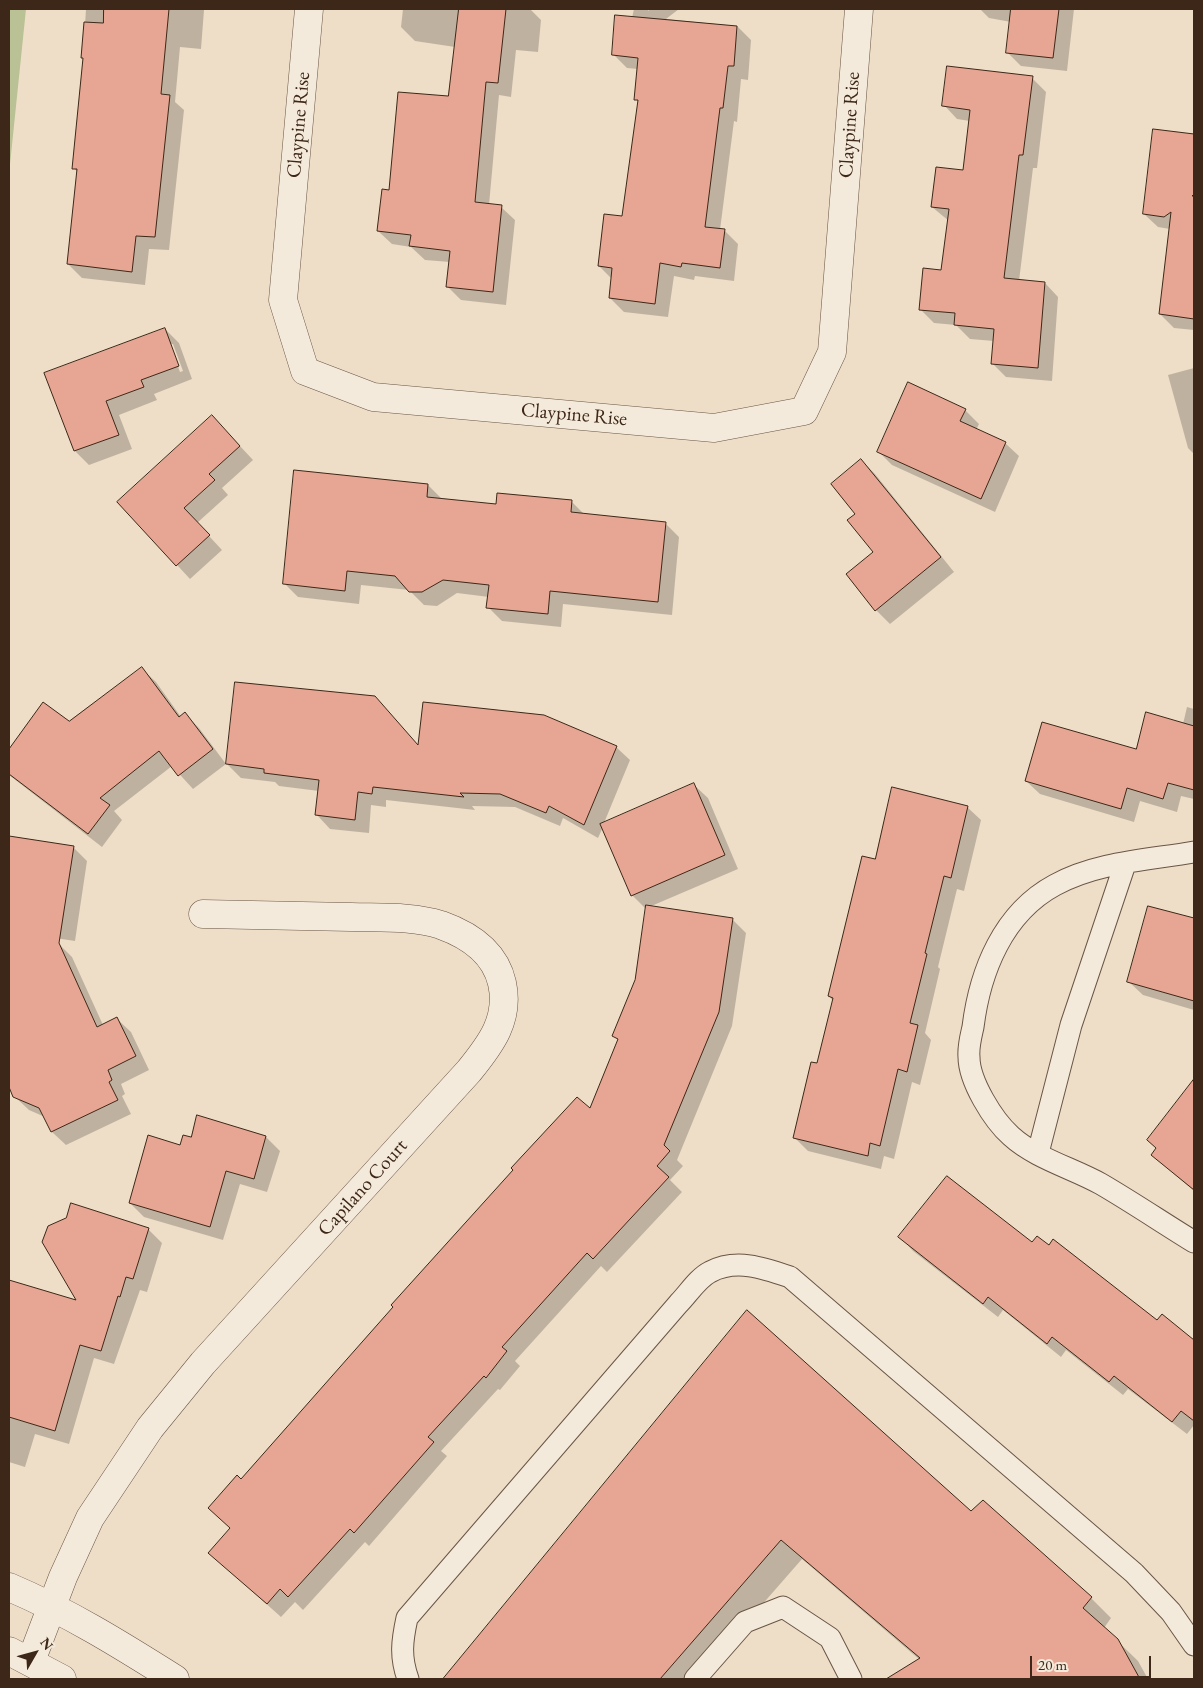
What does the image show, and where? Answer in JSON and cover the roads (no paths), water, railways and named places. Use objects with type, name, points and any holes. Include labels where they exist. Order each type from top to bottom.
[{"type":"street","name":"Claypine Rise","points":[[309,9],[283,300],[305,371],[373,397],[714,428],[804,411],[832,352],[859,9]]},
{"type":"street","name":"Capilano Court","points":[[22,1664],[52,1606],[90,1518],[150,1428],[203,1363],[470,1071],[492,1043],[503,1017],[503,990],[494,963],[475,942],[440,925],[401,919],[203,914]]},
{"type":"street","points":[[9,1587],[52,1606],[175,1679]]},
{"type":"street","points":[[22,1664],[62,1679]]},
{"type":"lane","points":[[1194,852],[1100,867],[1076,874],[1032,900],[1000,939],[977,996],[968,1058],[977,1086],[991,1113],[1011,1136],[1038,1153],[1100,1184],[1194,1242]]},
{"type":"lane","points":[[1038,1153],[1071,1025],[1125,864]]},
{"type":"lane","points":[[408,1679],[403,1667],[401,1646],[407,1618],[679,1303],[708,1273],[726,1266],[747,1265],[766,1268],[790,1278],[1134,1573],[1171,1612],[1194,1645]]},
{"type":"lane","points":[[695,1679],[745,1622],[783,1607],[830,1638],[851,1679]]}]
